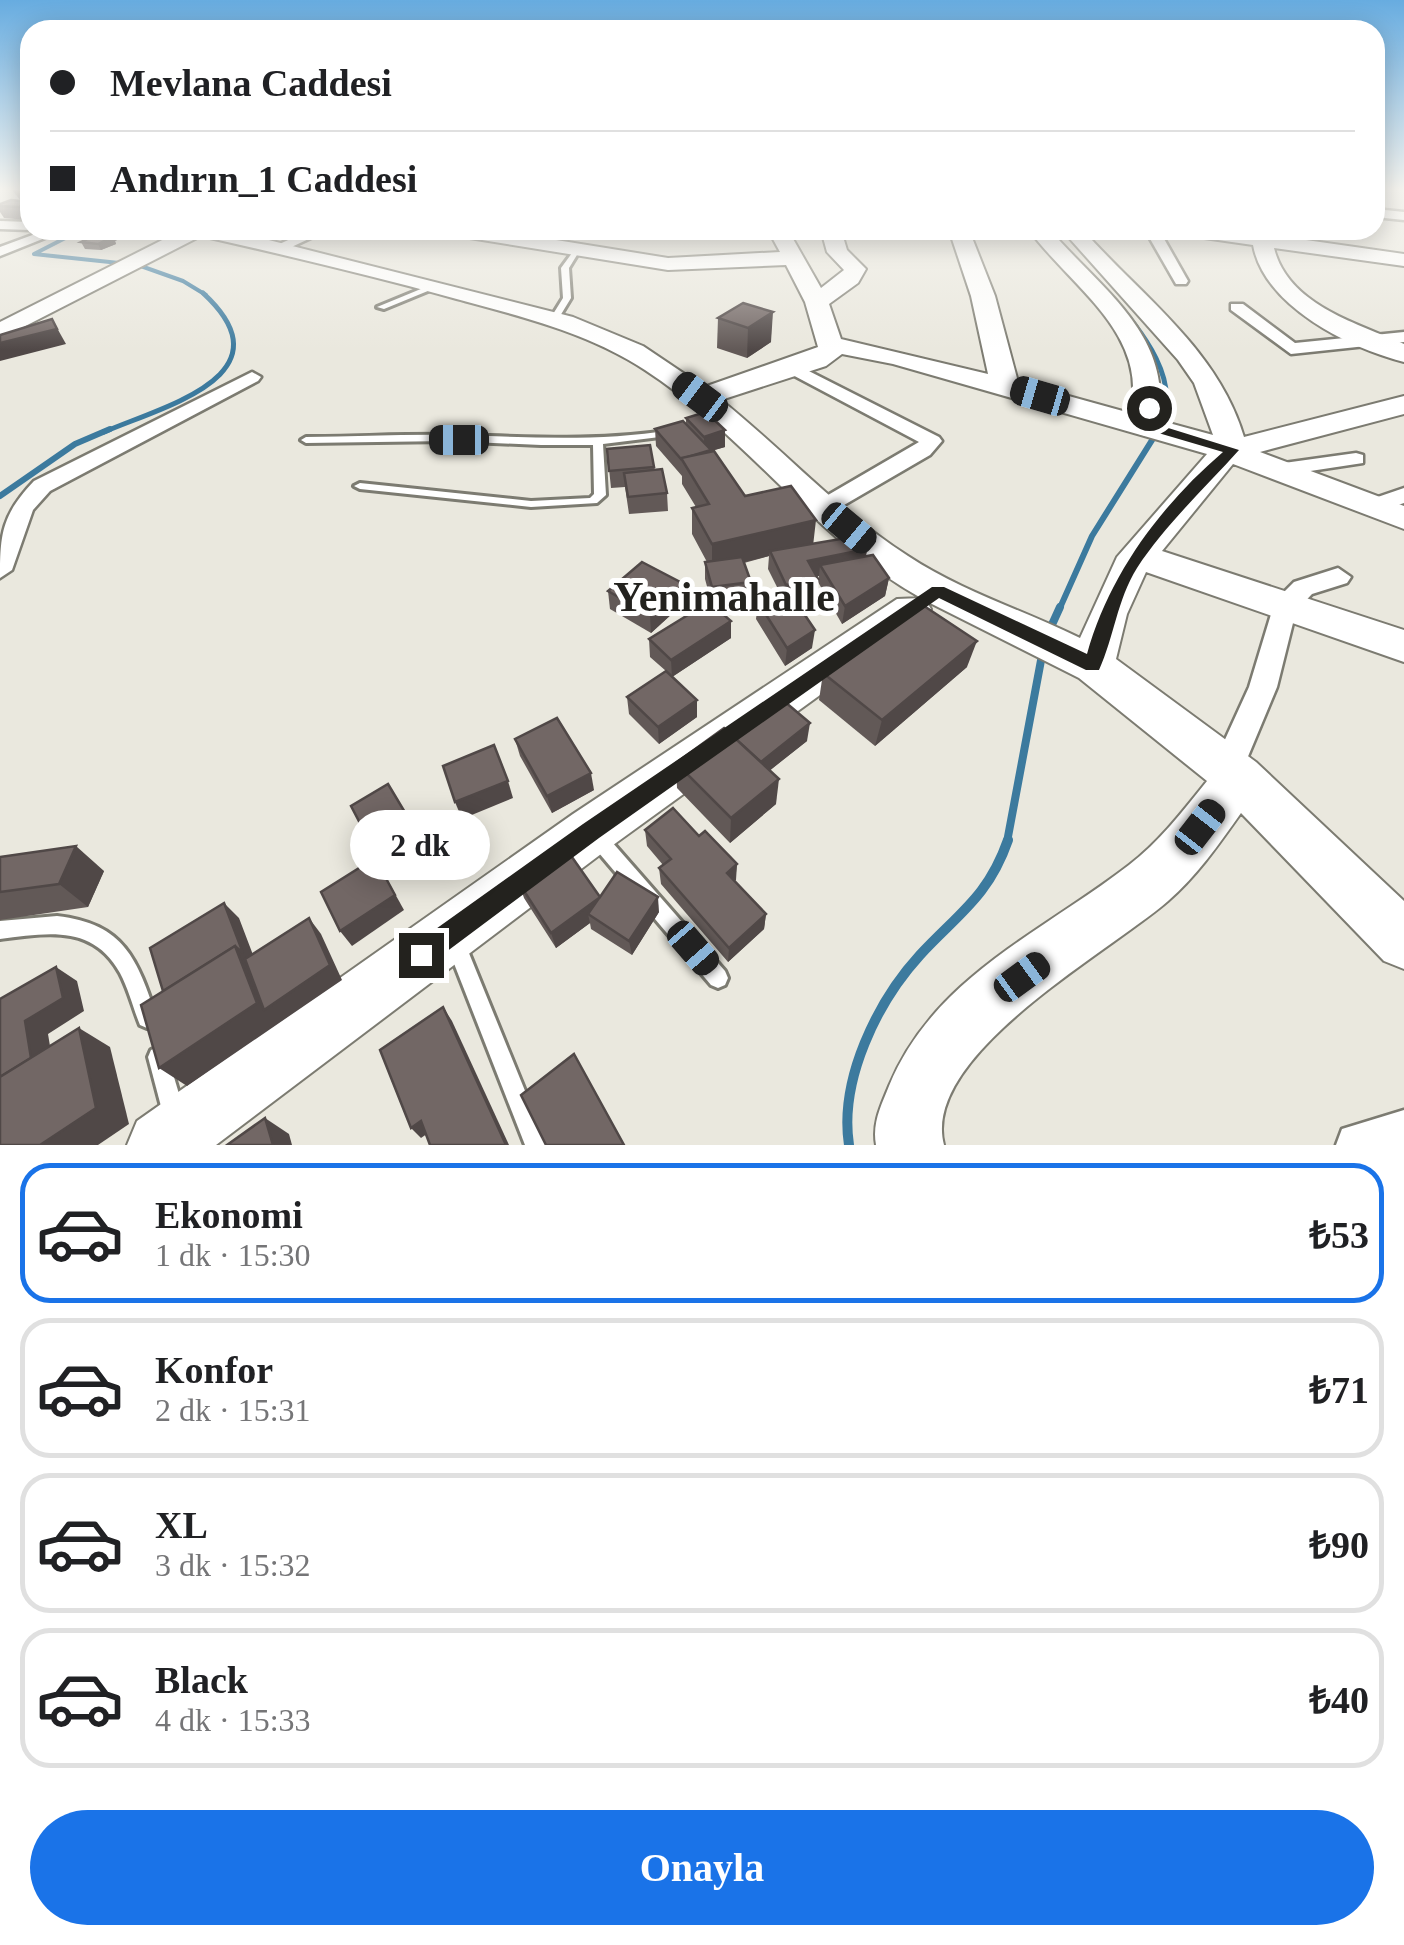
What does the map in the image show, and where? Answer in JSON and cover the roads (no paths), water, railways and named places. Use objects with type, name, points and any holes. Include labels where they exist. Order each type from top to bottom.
[{"type":"street","points":[[0,332],[149,243]]},
{"type":"street","points":[[0,316],[166,243]]},
{"type":"street","points":[[263,243],[554,319],[640,354],[700,397],[720,424],[894,564],[938,591],[1085,660],[1233,772],[1404,941]]},
{"type":"street","points":[[280,247],[289,243]]},
{"type":"street","points":[[538,243],[687,265],[796,258]]},
{"type":"street","points":[[787,243],[817,302],[834,346]]},
{"type":"street","points":[[817,302],[856,269],[837,252],[835,243]]},
{"type":"street","points":[[964,243],[983,296],[1005,386]]},
{"type":"street","points":[[1051,243],[1126,324],[1150,392],[1147,425]]},
{"type":"street","points":[[1085,243],[1174,335],[1212,392],[1229,429],[1209,471],[1118,586],[1085,660]]},
{"type":"street","points":[[1160,243],[1181,281]]},
{"type":"street","points":[[1263,243],[1284,293],[1404,354]]},
{"type":"street","points":[[1309,243],[1404,260]]},
{"type":"street","points":[[1236,307],[1255,326],[1290,349],[1404,337]]},
{"type":"street","points":[[834,346],[880,353],[1147,425],[1394,506]]},
{"type":"street","points":[[700,397],[794,368],[828,354],[834,346]]},
{"type":"street","points":[[794,368],[932,441],[923,451],[824,507]]},
{"type":"street","points":[[0,570],[22,508],[42,486],[252,377]]},
{"type":"street","points":[[1219,446],[1404,405]]},
{"type":"street","points":[[1284,469],[1356,459]]},
{"type":"street","points":[[1138,556],[1404,646]]},
{"type":"street","points":[[910,1145],[906,1134],[913,1106],[929,1066],[948,1036],[976,1009],[1155,878],[1233,772],[1263,687],[1284,608],[1303,588],[1338,578]]},
{"type":"street","points":[[170,1138],[591,831],[938,591]]},
{"type":"street","points":[[1358,1145],[1404,1132]]},
{"type":"lane","points":[[554,319],[566,303],[566,268],[578,250]]},
{"type":"lane","points":[[381,306],[436,286]]},
{"type":"lane","points":[[306,440],[598,442],[680,432]]},
{"type":"lane","points":[[360,486],[531,504],[593,500],[600,495],[598,442]]},
{"type":"lane","points":[[591,831],[718,978]]},
{"type":"lane","points":[[0,930],[69,922],[86,926],[113,949],[140,996],[170,1138]]},
{"type":"lane","points":[[451,933],[536,1145]]},
{"type":"waterway","points":[[55,243],[34,254],[138,265],[183,281],[203,293]]},
{"type":"waterway","points":[[1072,256],[1101,286]]},
{"type":"waterway","points":[[104,432],[185,398],[209,384],[227,366],[234,346],[227,321],[203,293]]},
{"type":"waterway","points":[[1110,295],[1146,341],[1163,377],[1167,395],[1165,414],[1157,432]]},
{"type":"waterway","points":[[0,496],[75,444],[110,429]]},
{"type":"waterway","points":[[1059,610],[1092,536],[1159,429]]},
{"type":"waterway","points":[[1050,629],[1060,607]]},
{"type":"waterway","points":[[1007,842],[1042,655]]},
{"type":"waterway","points":[[849,1145],[850,1094],[876,1019],[904,974],[982,890],[1008,840]]},
{"type":"district","name":"Yenimahalle","points":[[724,596]]}]
